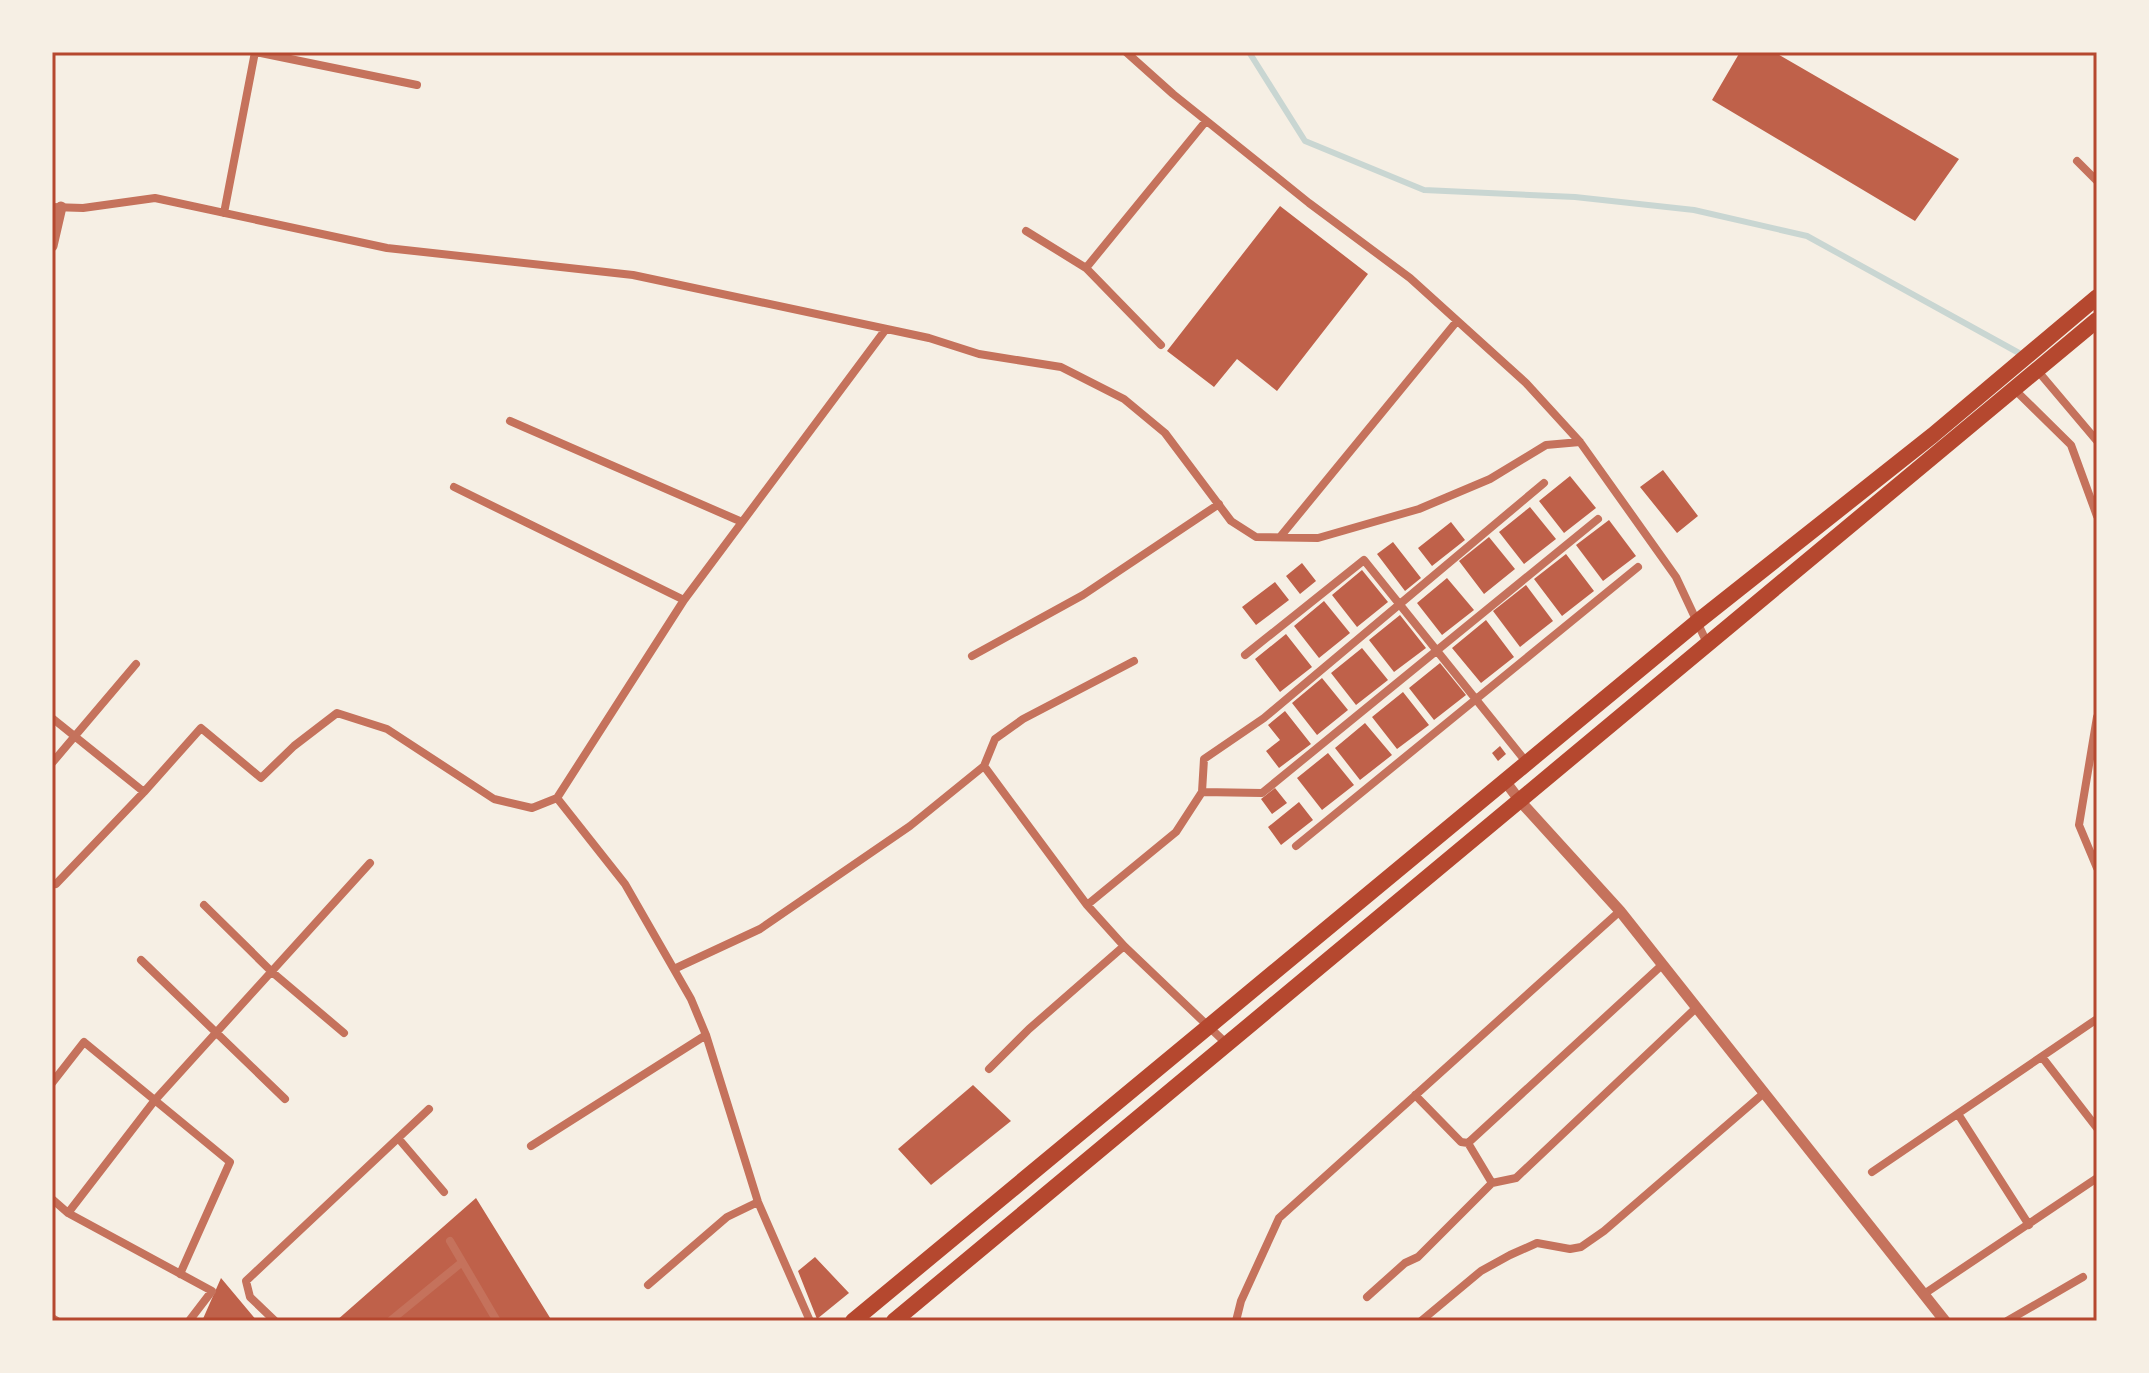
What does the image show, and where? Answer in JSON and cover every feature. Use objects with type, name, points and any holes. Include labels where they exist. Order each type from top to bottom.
[{"type":"highway","points":[[894,1321],[1708,644],[1985,402],[2097,297]]},
{"type":"highway","points":[[853,1321],[1697,622],[1985,402],[2014,389],[2095,321]]},
{"type":"street","points":[[224,213],[256,52],[417,85]]},
{"type":"street","points":[[1126,52],[1309,203],[1410,278],[1526,383],[1580,442],[1676,577],[1708,644]]},
{"type":"street","points":[[1086,268],[1206,121]]},
{"type":"street","points":[[2077,161],[2097,181]]},
{"type":"street","points":[[52,246],[56,207],[83,208],[155,198],[387,248],[633,275],[929,338],[979,354],[1061,367],[1124,399],[1165,433],[1231,521],[1256,537],[1318,538],[1419,509],[1490,479],[1546,445],[1580,442]]},
{"type":"street","points":[[1026,231],[1086,268],[1161,345]]},
{"type":"street","points":[[1280,537],[1457,321]]},
{"type":"street","points":[[56,884],[201,728],[261,778],[294,746],[337,713],[387,729],[494,799],[532,808],[557,798],[684,600],[886,329]]},
{"type":"street","points":[[2037,370],[2097,441]]},
{"type":"street","points":[[2014,389],[2071,445],[2097,516]]},
{"type":"street","points":[[510,421],[742,522]]},
{"type":"street","points":[[1087,905],[1176,832],[1202,792],[1204,759],[1264,718],[1544,483]]},
{"type":"street","points":[[454,487],[684,600]]},
{"type":"street","points":[[972,656],[1083,595],[1219,504]]},
{"type":"street","points":[[1202,792],[1262,793],[1598,519]]},
{"type":"street","points":[[1245,655],[1364,560],[1527,763]]},
{"type":"street","points":[[1296,846],[1638,567]]},
{"type":"street","points":[[674,969],[760,929],[910,826],[984,766],[995,739],[1023,719],[1134,661]]},
{"type":"street","points":[[52,763],[136,664]]},
{"type":"street","points":[[2097,717],[2079,825],[2097,868]]},
{"type":"street","points":[[52,718],[144,792]]},
{"type":"street","points":[[984,766],[1087,905],[1124,946],[1228,1045]]},
{"type":"street","points":[[1505,781],[1620,911],[1945,1321]]},
{"type":"street","points":[[557,798],[625,884],[691,999],[706,1035],[758,1202],[810,1321]]},
{"type":"street","points":[[68,1213],[155,1100],[370,863]]},
{"type":"street","points":[[204,905],[272,972],[344,1033]]},
{"type":"street","points":[[1236,1321],[1241,1301],[1279,1218],[1620,911]]},
{"type":"street","points":[[989,1069],[1029,1029],[1124,946]]},
{"type":"street","points":[[141,960],[285,1099]]},
{"type":"street","points":[[1468,1143],[1662,965]]},
{"type":"street","points":[[1367,1297],[1405,1263],[1418,1257],[1492,1183],[1516,1178],[1696,1008]]},
{"type":"street","points":[[1872,1172],[2097,1019]]},
{"type":"street","points":[[531,1146],[706,1035]]},
{"type":"street","points":[[52,1083],[84,1042],[230,1162],[180,1274]]},
{"type":"street","points":[[2042,1057],[2097,1128]]},
{"type":"street","points":[[1421,1321],[1481,1271],[1510,1255],[1537,1243],[1570,1249],[1581,1247],[1604,1231],[1764,1093]]},
{"type":"street","points":[[1415,1095],[1461,1142],[1468,1143]]},
{"type":"street","points":[[275,1321],[250,1297],[246,1281],[429,1109]]},
{"type":"street","points":[[1958,1114],[2029,1225]]},
{"type":"street","points":[[398,1138],[444,1192]]},
{"type":"street","points":[[1468,1143],[1492,1183]]},
{"type":"street","points":[[1924,1294],[2097,1178]]},
{"type":"street","points":[[52,1199],[68,1213],[212,1291],[189,1321]]},
{"type":"street","points":[[648,1285],[727,1217],[758,1202]]},
{"type":"street","points":[[450,1241],[497,1321]]},
{"type":"street","points":[[390,1321],[461,1263]]},
{"type":"street","points":[[2007,1321],[2083,1277]]},
{"type":"building","points":[[1740,52],[1774,52],[1959,159],[1915,221],[1712,100]]},
{"type":"building","points":[[1280,206],[1368,274],[1277,391],[1237,359],[1214,387],[1167,351]]},
{"type":"building","points":[[1663,470],[1698,516],[1677,533],[1640,487]]},
{"type":"building","points":[[1570,476],[1596,508],[1564,533],[1539,501]]},
{"type":"building","points":[[1530,507],[1556,539],[1524,564],[1499,532]]},
{"type":"building","points":[[1609,520],[1636,556],[1603,581],[1576,545]]},
{"type":"building","points":[[1451,522],[1465,540],[1432,566],[1418,548]]},
{"type":"building","points":[[1489,537],[1515,569],[1484,594],[1459,561]]},
{"type":"building","points":[[1393,542],[1421,578],[1405,591],[1377,554]]},
{"type":"building","points":[[1566,554],[1594,591],[1562,616],[1534,579]]},
{"type":"building","points":[[1302,563],[1316,581],[1300,594],[1286,576]]},
{"type":"building","points":[[1362,570],[1388,602],[1357,627],[1332,595]]},
{"type":"building","points":[[1447,578],[1474,610],[1442,635],[1417,603]]},
{"type":"building","points":[[1275,582],[1289,600],[1256,625],[1242,607]]},
{"type":"building","points":[[1526,585],[1553,621],[1520,647],[1493,611]]},
{"type":"building","points":[[1324,601],[1350,633],[1319,658],[1294,626]]},
{"type":"building","points":[[1400,615],[1426,648],[1394,672],[1369,640]]},
{"type":"building","points":[[1486,620],[1514,657],[1481,683],[1452,648]]},
{"type":"building","points":[[1286,634],[1312,667],[1280,692],[1255,659]]},
{"type":"building","points":[[1362,648],[1388,680],[1356,705],[1331,673]]},
{"type":"building","points":[[1440,663],[1466,695],[1434,720],[1409,688]]},
{"type":"building","points":[[1322,678],[1348,710],[1317,735],[1292,703]]},
{"type":"building","points":[[1403,692],[1429,725],[1397,749],[1372,717]]},
{"type":"building","points":[[1285,711],[1311,744],[1279,768],[1266,751],[1280,740],[1268,725]]},
{"type":"building","points":[[1365,723],[1392,755],[1360,780],[1335,748]]},
{"type":"building","points":[[1500,746],[1506,754],[1498,761],[1492,753]]},
{"type":"building","points":[[1328,753],[1354,785],[1322,810],[1297,778]]},
{"type":"building","points":[[1275,788],[1287,803],[1272,814],[1261,799]]},
{"type":"building","points":[[1299,802],[1313,820],[1281,845],[1268,827]]},
{"type":"building","points":[[973,1085],[1011,1121],[931,1185],[898,1149]]},
{"type":"building","points":[[476,1198],[552,1321],[336,1321]]},
{"type":"building","points":[[815,1257],[849,1293],[817,1319],[798,1271]]},
{"type":"building","points":[[221,1278],[257,1321],[202,1321]]},
{"type":"waterway","points":[[1249,52],[1305,141],[1424,190],[1575,197],[1694,210],[1807,236],[2019,353]]}]
